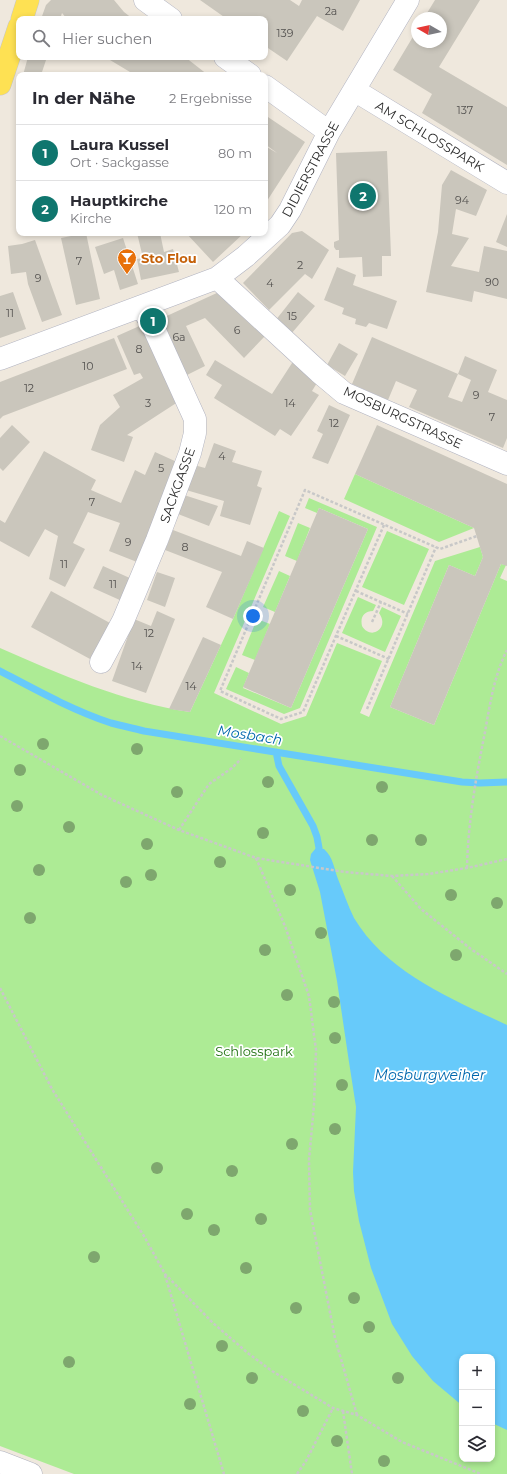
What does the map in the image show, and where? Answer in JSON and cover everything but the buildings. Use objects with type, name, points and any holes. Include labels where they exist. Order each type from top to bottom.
[{"type":"main road","points":[[23,16],[28,0]]},
{"type":"main road","points":[[0,84],[16,36]]},
{"type":"street","points":[[145,0],[167,16]]},
{"type":"street","name":"DIDIERSTRASSE","points":[[268,236],[280,225],[290,210],[329,132],[408,0]]},
{"type":"street","points":[[228,60],[246,72]]},
{"type":"street","points":[[268,88],[329,132]]},
{"type":"street","name":"AM SCHLOSSPARK","points":[[354,90],[507,183]]},
{"type":"street","name":"DIDIERSTRASSE","points":[[0,359],[217,278],[246,256],[268,236]]},
{"type":"street","name":"MOSBURGSTRASSE","points":[[217,278],[319,372],[344,392],[507,464]]},
{"type":"street","name":"SACKGASSE","points":[[101,662],[123,621],[157,540],[190,453],[195,434],[195,419],[151,322],[141,307]]},
{"type":"street","points":[[0,1462],[31,1474]]},
{"type":"path","points":[[384,525],[303,712],[282,719],[220,691],[305,490],[440,549],[477,536]]},
{"type":"path","points":[[367,709],[436,547]]},
{"type":"path","points":[[356,591],[408,614]]},
{"type":"path","points":[[372,622],[381,602]]},
{"type":"path","points":[[336,636],[389,659]]},
{"type":"path","points":[[467,868],[468,844],[479,764],[494,687],[501,662],[507,650]]},
{"type":"path","points":[[0,736],[102,795],[179,830],[256,858],[345,872],[392,876],[428,874],[467,868],[507,859]]},
{"type":"path","points":[[179,830],[209,784],[241,760]]},
{"type":"path","points":[[256,858],[285,926],[308,996],[316,1050],[314,1105],[309,1160],[310,1210],[334,1338],[357,1415]]},
{"type":"path","points":[[392,876],[421,909],[471,950],[507,974]]},
{"type":"path","points":[[0,988],[52,1089],[144,1236],[165,1274],[224,1474]]},
{"type":"path","points":[[165,1274],[213,1323],[249,1354],[272,1371],[333,1408],[357,1415],[402,1442],[481,1474]]},
{"type":"path","points":[[297,1474],[306,1461],[333,1408]]},
{"type":"path","points":[[343,1410],[352,1474]]},
{"type":"green space","points":[[355,474],[474,528],[439,542],[344,499]]},
{"type":"green space","points":[[309,498],[377,527],[300,708],[284,714],[226,689],[236,667],[249,673],[243,688],[291,708],[368,529],[319,508],[317,513],[305,508]]},
{"type":"green space","name":"Schlosspark","points":[[279,511],[290,516],[214,693],[281,724],[306,716],[337,643],[382,661],[360,713],[369,717],[435,561],[480,547],[483,557],[475,576],[449,565],[390,707],[434,725],[501,564],[506,565],[500,578],[507,581],[507,1474],[74,1474],[0,1446],[0,648],[93,686],[141,702],[190,712],[233,619]]},
{"type":"green space","points":[[298,523],[310,528],[297,561],[285,556]]},
{"type":"green space","points":[[387,531],[429,549],[404,605],[362,587]]},
{"type":"green space","points":[[279,571],[290,576],[275,612],[263,607]]},
{"type":"green space","points":[[358,597],[376,605],[373,611],[365,613],[362,617],[362,626],[370,632],[378,631],[381,628],[382,618],[379,613],[382,607],[401,616],[385,652],[342,633]]},
{"type":"green space","points":[[257,619],[270,624],[255,660],[242,655]]},
{"type":"water","name":"Mosburgweiher","points":[[316,848],[324,849],[327,852],[333,863],[354,918],[368,937],[384,954],[402,969],[422,982],[443,994],[507,1025],[507,1430],[495,1424],[495,1354],[459,1354],[459,1403],[433,1381],[412,1356],[392,1324],[371,1268],[359,1221],[354,1191],[353,1172],[356,1107],[337,981],[320,892],[310,860],[311,854]]},
{"type":"waterway","name":"Mosbach","points":[[0,671],[82,712],[111,723],[144,731],[462,782],[507,782]]},
{"type":"waterway","points":[[276,752],[279,766],[313,826],[319,848]]},
{"type":"place","name":"Hauptkirche","points":[[363,196]]},
{"type":"place","name":"Sto Flou","points":[[127,275]]},
{"type":"place","name":"Laura Kussel","points":[[153,321]]}]
